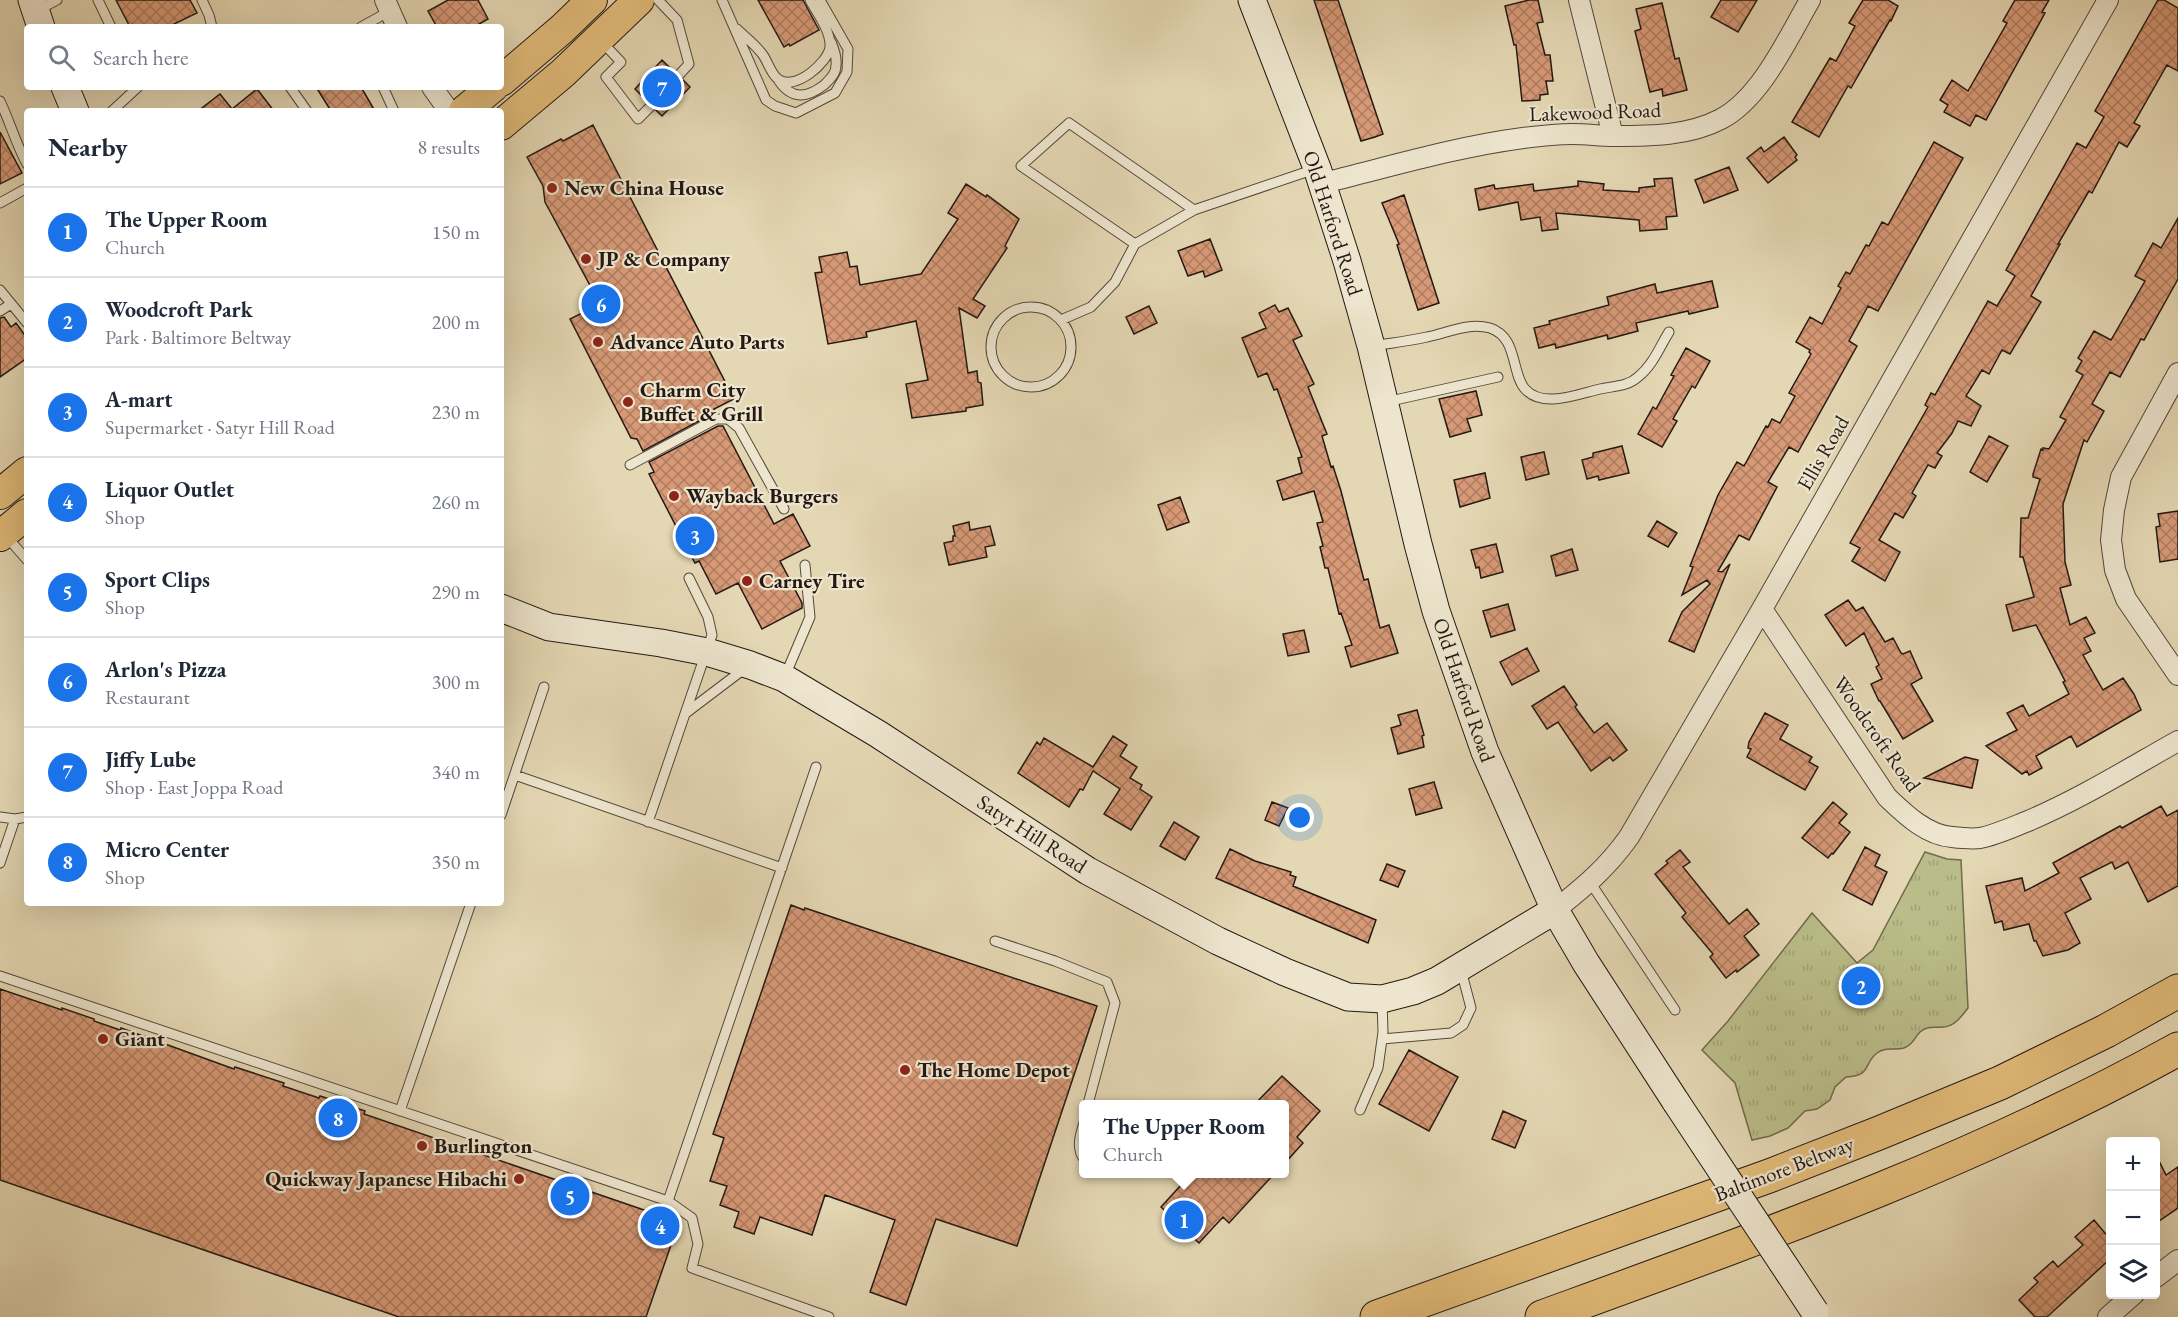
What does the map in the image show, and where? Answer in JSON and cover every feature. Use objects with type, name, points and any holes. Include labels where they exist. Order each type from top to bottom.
[{"type":"highway","name":"Baltimore Beltway","points":[[1377,1317],[1769,1176],[1879,1133],[2000,1083],[2178,991]]},
{"type":"highway","points":[[1542,1317],[1778,1231],[1903,1182],[2128,1076],[2178,1048]]},
{"type":"main road","points":[[504,78],[592,0]]},
{"type":"main road","points":[[504,122],[599,40],[639,0]]},
{"type":"main road","points":[[468,108],[489,90]]},
{"type":"main road","points":[[2,534],[24,516]]},
{"type":"street","name":"Old Harford Road","points":[[1252,0],[1320,176],[1371,346],[1436,611],[1485,752],[1555,910],[1586,963],[1817,1314]]},
{"type":"street","points":[[1579,0],[1613,136]]},
{"type":"street","name":"Lakewood Road","points":[[1320,176],[1523,138],[1574,134],[1613,136],[1675,133],[1700,128],[1723,119],[1743,103],[1758,86],[1810,0]]},
{"type":"street","name":"Ellis Road","points":[[1555,910],[1613,860],[1629,837],[1762,609],[2108,0]]},
{"type":"street","points":[[66,90],[74,108]]},
{"type":"street","points":[[434,90],[446,108]]},
{"type":"street","points":[[2178,373],[2121,477],[2111,540],[2115,570],[2126,599],[2178,675]]},
{"type":"street","name":"Satyr Hill Road","points":[[504,609],[549,627],[707,652],[784,678],[878,734],[1089,871],[1218,941],[1348,997],[1382,999],[1413,991],[1555,910]]},
{"type":"street","name":"Woodcroft Road","points":[[1762,609],[1887,797],[1922,826],[1941,834],[1951,837],[1980,838],[2009,829],[2052,811],[2178,741]]},
{"type":"street","points":[[2160,1274],[2178,1260]]},
{"type":"street","points":[[2108,1317],[2128,1299]]},
{"type":"lane","points":[[98,0],[110,24]]},
{"type":"lane","points":[[202,0],[211,24]]},
{"type":"lane","points":[[658,0],[677,20],[683,42],[688,64],[678,76]]},
{"type":"lane","points":[[722,0],[766,100],[775,106],[796,113],[835,93],[847,72],[848,49],[820,0]]},
{"type":"lane","points":[[733,25],[762,54],[777,79],[789,93],[805,96],[817,90],[835,73],[837,63],[829,37],[810,0]]},
{"type":"lane","points":[[367,24],[391,13]]},
{"type":"lane","points":[[777,79],[787,83],[797,81],[810,73],[826,58],[830,48],[829,37]]},
{"type":"lane","points":[[599,40],[621,62],[606,77],[638,119],[652,105]]},
{"type":"lane","points":[[115,108],[135,90]]},
{"type":"lane","points":[[292,90],[305,108]]},
{"type":"lane","points":[[384,90],[393,108]]},
{"type":"lane","points":[[0,101],[24,159]]},
{"type":"lane","points":[[1135,244],[1021,166],[1069,123],[1194,210]]},
{"type":"lane","points":[[1061,320],[1091,307],[1115,282],[1135,244],[1194,210],[1320,176]]},
{"type":"lane","points":[[0,203],[24,191]]},
{"type":"lane","points":[[0,311],[4,297]]},
{"type":"lane","points":[[4,297],[24,320]]},
{"type":"lane","points":[[1024,307],[1038,307],[1050,311],[1061,320],[1068,331],[1071,344],[1070,357],[1065,369],[1055,379],[1044,385],[1024,386],[1005,379],[996,369],[991,357],[990,343],[1001,319],[1012,311],[1024,307]]},
{"type":"lane","points":[[1371,346],[1427,337],[1467,327],[1491,329],[1504,337],[1524,387],[1532,395],[1556,398],[1624,385],[1636,379],[1651,364],[1669,332]]},
{"type":"lane","points":[[1384,403],[1498,377]]},
{"type":"lane","points":[[630,465],[716,419],[728,419],[739,428],[784,509]]},
{"type":"lane","points":[[2,534],[24,557]]},
{"type":"lane","points":[[784,678],[810,616],[805,565]]},
{"type":"lane","points":[[648,822],[712,635],[708,617],[689,578]]},
{"type":"lane","points":[[686,713],[750,665]]},
{"type":"lane","points":[[504,807],[544,687]]},
{"type":"lane","points":[[668,1201],[816,766]]},
{"type":"lane","points":[[515,776],[782,868]]},
{"type":"lane","points":[[0,818],[24,818]]},
{"type":"lane","points":[[0,863],[15,819]]},
{"type":"lane","points":[[1590,882],[1675,1010]]},
{"type":"lane","points":[[400,1111],[470,906]]},
{"type":"lane","points":[[994,941],[1107,982],[1115,1004],[1089,1100]]},
{"type":"lane","points":[[1382,1039],[1451,1034],[1463,1025],[1470,1008],[1460,966]]},
{"type":"lane","points":[[0,976],[668,1201],[692,1218],[698,1244],[692,1268],[829,1317]]},
{"type":"lane","points":[[1360,1110],[1378,1068],[1382,1039],[1382,999]]},
{"type":"green space","points":[[1925,852],[1947,859],[1961,860],[1968,1008],[1947,1027],[1928,1028],[1918,1034],[1907,1046],[1880,1051],[1873,1057],[1864,1072],[1846,1077],[1835,1087],[1830,1100],[1817,1109],[1805,1111],[1788,1128],[1770,1136],[1752,1140],[1735,1083],[1702,1050],[1728,1021],[1812,913],[1857,963],[1873,950]]},
{"type":"building","points":[[116,0],[190,0],[197,13],[174,24],[128,24]]},
{"type":"building","points":[[448,0],[478,0],[488,19],[479,24],[435,24],[428,11]]},
{"type":"building","points":[[758,0],[803,0],[819,30],[784,47]]},
{"type":"building","points":[[1314,0],[1338,0],[1383,134],[1361,141]]},
{"type":"building","points":[[1538,0],[1543,22],[1537,23],[1545,55],[1550,55],[1553,81],[1546,81],[1548,94],[1540,95],[1540,100],[1522,101],[1516,45],[1514,45],[1505,6]]},
{"type":"building","points":[[1721,0],[1757,0],[1738,32],[1711,17]]},
{"type":"building","points":[[1863,0],[1888,0],[1898,6],[1851,88],[1848,86],[1819,137],[1792,122],[1830,58],[1836,61],[1855,26],[1849,23]]},
{"type":"building","points":[[2015,0],[2049,0],[2042,12],[2045,13],[1986,120],[1976,115],[1970,126],[1944,112],[1948,105],[1940,100],[1952,80],[1968,91],[2007,23],[2003,21]]},
{"type":"building","points":[[2158,0],[2164,0],[2178,8],[2178,71],[2167,65],[2134,123],[2140,126],[2127,147],[2119,142],[2092,193],[2089,191],[2031,296],[2041,302],[2010,354],[2002,350],[1989,374],[1982,370],[1966,396],[1981,406],[1971,426],[1958,421],[1937,453],[1942,456],[1935,468],[1928,465],[1912,493],[1916,496],[1903,518],[1895,513],[1879,540],[1900,552],[1885,581],[1852,561],[1860,548],[1850,543],[1928,407],[1925,405],[1931,393],[1935,395],[1988,301],[1997,306],[2015,276],[2006,270],[2077,143],[2086,148],[2104,117],[2095,111]]},
{"type":"building","points":[[1662,3],[1675,59],[1679,58],[1687,90],[1663,96],[1662,89],[1650,92],[1635,31],[1641,29],[1636,9]]},
{"type":"building","points":[[662,60],[673,71],[671,75],[673,81],[677,83],[683,80],[690,87],[662,116],[656,110],[659,104],[656,100],[651,98],[647,101],[635,89]]},
{"type":"building","points":[[258,90],[272,108],[233,108]]},
{"type":"building","points":[[318,90],[363,90],[373,108],[329,108]]},
{"type":"building","points":[[220,94],[231,108],[202,108]]},
{"type":"building","points":[[593,125],[734,399],[714,409],[716,412],[643,451],[637,439],[631,438],[570,319],[600,304],[545,202],[543,186],[527,157]]},
{"type":"building","points":[[0,132],[22,173],[0,184]]},
{"type":"building","points":[[1784,137],[1797,155],[1795,157],[1797,160],[1768,183],[1747,158],[1761,147],[1764,152]]},
{"type":"building","points":[[1934,142],[1963,158],[1878,311],[1868,306],[1849,341],[1857,346],[1798,452],[1789,447],[1768,482],[1777,487],[1749,540],[1739,535],[1718,571],[1722,572],[1730,564],[1694,652],[1669,641],[1682,612],[1710,584],[1707,580],[1682,595],[1693,567],[1690,566],[1718,495],[1737,462],[1744,466],[1766,426],[1768,427],[1772,419],[1780,423],[1795,396],[1789,393],[1811,354],[1810,350],[1796,342],[1810,317],[1822,324],[1841,288],[1838,286],[1846,272],[1850,274],[1882,222],[1888,225]]},
{"type":"building","points":[[1729,167],[1738,190],[1704,203],[1695,180]]},
{"type":"building","points":[[1672,178],[1677,216],[1666,217],[1667,229],[1640,231],[1639,220],[1556,213],[1558,229],[1542,231],[1540,217],[1521,220],[1518,202],[1479,210],[1475,189],[1494,185],[1495,189],[1533,184],[1534,191],[1578,186],[1578,181],[1604,184],[1603,190],[1639,192],[1639,188],[1655,186],[1654,179]]},
{"type":"building","points":[[966,184],[986,197],[987,195],[1019,219],[1005,246],[1007,248],[973,299],[985,306],[977,318],[959,308],[968,373],[977,371],[978,382],[981,383],[983,405],[966,408],[966,411],[912,418],[906,384],[928,380],[916,321],[866,332],[867,337],[828,344],[815,273],[822,272],[819,257],[847,252],[850,267],[857,266],[860,285],[921,274],[958,219],[948,213]]},
{"type":"building","points":[[1404,195],[1439,303],[1418,310],[1397,245],[1399,244],[1382,203]]},
{"type":"building","points":[[2178,218],[2178,279],[2144,340],[2141,339],[2120,377],[2110,372],[2092,404],[2104,411],[2087,442],[2084,440],[2063,504],[2065,562],[2071,585],[2060,588],[2070,625],[2086,617],[2095,633],[2084,638],[2091,651],[2083,655],[2103,690],[2123,678],[2141,710],[2077,747],[2071,736],[2036,756],[2042,768],[2029,775],[2027,771],[2022,774],[1986,746],[2017,730],[2007,713],[2023,705],[2029,716],[2069,694],[2063,682],[2065,681],[2036,625],[2013,631],[2006,605],[2034,597],[2023,557],[2020,557],[2021,518],[2028,518],[2040,479],[2033,477],[2033,474],[2041,449],[2049,449],[2066,420],[2060,417],[2083,375],[2076,371],[2082,361],[2078,358],[2094,331],[2111,340],[2145,281],[2135,276],[2153,243],[2161,248]]},
{"type":"building","points":[[1210,239],[1222,270],[1205,277],[1203,271],[1188,276],[1178,251]]},
{"type":"building","points":[[1712,281],[1718,307],[1689,314],[1688,311],[1636,323],[1638,331],[1608,339],[1607,335],[1556,348],[1555,344],[1539,348],[1534,328],[1550,324],[1549,321],[1609,305],[1607,297],[1655,284],[1657,293]]},
{"type":"building","points":[[1275,305],[1279,312],[1288,308],[1302,336],[1293,340],[1314,384],[1308,387],[1327,434],[1322,436],[1341,491],[1364,580],[1368,579],[1380,628],[1389,625],[1398,653],[1351,667],[1345,647],[1352,645],[1341,613],[1339,614],[1328,568],[1325,568],[1320,547],[1323,546],[1317,523],[1323,522],[1314,491],[1283,500],[1277,481],[1302,473],[1298,458],[1302,457],[1277,389],[1274,390],[1267,373],[1258,377],[1242,338],[1266,328],[1259,313]]},
{"type":"building","points":[[1149,306],[1157,323],[1134,334],[1126,317]]},
{"type":"building","points":[[4,317],[11,327],[16,323],[24,334],[24,360],[0,377],[0,318]]},
{"type":"building","points":[[1686,348],[1710,361],[1695,388],[1692,386],[1673,419],[1677,421],[1662,447],[1638,434],[1653,407],[1656,409]]},
{"type":"building","points":[[1476,391],[1482,415],[1467,419],[1471,431],[1450,437],[1439,399]]},
{"type":"building","points":[[718,426],[723,426],[774,524],[793,514],[810,546],[780,561],[802,603],[802,608],[762,629],[738,583],[716,594],[699,561],[695,563],[649,474],[654,472],[649,462]]},
{"type":"building","points":[[1989,436],[2008,446],[1987,482],[1970,472]]},
{"type":"building","points":[[1622,446],[1629,473],[1599,480],[1598,476],[1587,479],[1582,460],[1593,457],[1593,453]]},
{"type":"building","points":[[1544,452],[1549,474],[1526,480],[1521,457]]},
{"type":"building","points":[[1485,473],[1490,498],[1460,507],[1454,480]]},
{"type":"building","points":[[1180,497],[1189,522],[1167,530],[1158,505]]},
{"type":"building","points":[[2178,511],[2178,559],[2160,562],[2156,527],[2160,526],[2158,514]]},
{"type":"building","points":[[1657,521],[1677,533],[1668,547],[1648,536]]},
{"type":"building","points":[[969,522],[970,530],[990,526],[995,545],[985,547],[987,557],[949,565],[944,543],[953,541],[953,536],[955,536],[953,526]]},
{"type":"building","points":[[1496,544],[1503,572],[1481,578],[1479,567],[1476,568],[1471,550]]},
{"type":"building","points":[[1572,549],[1578,570],[1556,576],[1551,556]]},
{"type":"building","points":[[1848,600],[1856,611],[1863,607],[1885,642],[1893,638],[1901,653],[1910,651],[1922,678],[1911,684],[1933,721],[1903,739],[1871,684],[1882,679],[1876,667],[1879,665],[1864,633],[1846,646],[1825,615]]},
{"type":"building","points":[[1508,604],[1515,630],[1491,637],[1483,611]]},
{"type":"building","points":[[1304,630],[1309,652],[1288,656],[1283,634]]},
{"type":"building","points":[[1527,648],[1539,671],[1512,685],[1500,662]]},
{"type":"building","points":[[1564,686],[1577,705],[1575,707],[1594,733],[1607,723],[1627,750],[1613,761],[1610,757],[1591,771],[1558,722],[1547,729],[1532,706]]},
{"type":"building","points":[[1417,710],[1424,735],[1422,736],[1424,747],[1398,754],[1391,728],[1401,725],[1398,715]]},
{"type":"building","points":[[1765,713],[1788,725],[1780,739],[1812,757],[1809,762],[1818,767],[1805,790],[1747,757],[1751,749],[1748,748],[1749,742]]},
{"type":"building","points":[[1113,736],[1127,745],[1120,756],[1137,767],[1130,778],[1142,785],[1140,789],[1152,797],[1131,830],[1104,814],[1120,789],[1093,771],[1083,790],[1080,789],[1069,807],[1018,773],[1037,742],[1040,745],[1044,738],[1093,767]]},
{"type":"building","points":[[1965,757],[1978,760],[1972,788],[1924,778]]},
{"type":"building","points":[[1434,782],[1442,808],[1416,815],[1409,789]]},
{"type":"building","points":[[1272,802],[1288,808],[1279,826],[1265,820]]},
{"type":"building","points":[[1833,802],[1847,814],[1839,823],[1850,832],[1828,858],[1802,838]]},
{"type":"building","points":[[2161,806],[2167,816],[2178,810],[2178,886],[2148,902],[2128,862],[2115,869],[2112,862],[2080,878],[2091,899],[2065,913],[2080,943],[2068,950],[2043,956],[2034,941],[2029,924],[2004,930],[2002,921],[1995,923],[1986,886],[2022,878],[2025,891],[2059,873],[2053,863]]},
{"type":"building","points":[[1174,822],[1199,837],[1185,860],[1160,846]]},
{"type":"building","points":[[1865,847],[1880,855],[1875,866],[1887,872],[1872,905],[1843,890]]},
{"type":"building","points":[[1230,849],[1255,861],[1291,872],[1290,875],[1296,877],[1293,886],[1376,920],[1368,943],[1216,878]]},
{"type":"building","points":[[1680,850],[1690,862],[1683,867],[1729,924],[1747,909],[1759,924],[1744,936],[1759,955],[1726,978],[1710,957],[1713,954],[1682,917],[1686,913],[1655,874]]},
{"type":"building","points":[[1387,864],[1405,871],[1398,887],[1380,880]]},
{"type":"building","name":"The Home Depot","points":[[791,905],[1097,1006],[1017,1246],[936,1219],[906,1305],[870,1292],[895,1220],[825,1195],[812,1235],[760,1217],[754,1234],[734,1227],[739,1212],[720,1205],[727,1186],[710,1181],[724,1138],[713,1134]]},
{"type":"building","points":[[0,989],[62,1010],[62,1008],[120,1030],[121,1028],[234,1069],[235,1067],[284,1083],[283,1086],[365,1111],[364,1114],[679,1222],[646,1317],[399,1317],[0,1180]]},
{"type":"building","points":[[1409,1050],[1458,1077],[1429,1131],[1379,1104]]},
{"type":"building","points":[[1282,1076],[1320,1111],[1297,1137],[1303,1143],[1289,1158],[1289,1100],[1259,1100]]},
{"type":"building","points":[[1503,1111],[1526,1121],[1515,1148],[1492,1139]]},
{"type":"building","points":[[2160,1163],[2166,1175],[2178,1167],[2178,1208],[2160,1220]]},
{"type":"building","points":[[1187,1178],[1270,1178],[1229,1223],[1223,1217],[1199,1243],[1161,1207]]},
{"type":"building","points":[[2094,1220],[2106,1234],[2106,1263],[2047,1317],[2035,1317],[2019,1300],[2038,1282],[2034,1278],[2053,1261],[2058,1267],[2083,1245],[2075,1237]]},
{"type":"place","name":"Jiffy Lube","points":[[662,88]]},
{"type":"place","name":"New China House","points":[[552,188]]},
{"type":"place","name":"JP & Company","points":[[586,259]]},
{"type":"place","name":"Arlon's Pizza","points":[[601,304]]},
{"type":"place","name":"Advance Auto Parts","points":[[598,342]]},
{"type":"place","name":"Charm City Buffet & Grill","points":[[628,402]]},
{"type":"place","name":"Wayback Burgers","points":[[674,496]]},
{"type":"place","name":"A-mart","points":[[695,536]]},
{"type":"place","name":"Carney Tire","points":[[747,581]]},
{"type":"place","name":"Woodcroft Park","points":[[1861,986]]},
{"type":"place","name":"Giant","points":[[103,1039]]},
{"type":"place","name":"The Home Depot","points":[[905,1070]]},
{"type":"place","name":"Micro Center","points":[[338,1118]]},
{"type":"place","name":"Burlington","points":[[422,1146]]},
{"type":"place","name":"Quickway Japanese Hibachi","points":[[519,1179]]},
{"type":"place","name":"Sport Clips","points":[[570,1196]]},
{"type":"place","name":"The Upper Room","points":[[1184,1220]]},
{"type":"place","name":"Liquor Outlet","points":[[660,1226]]}]
